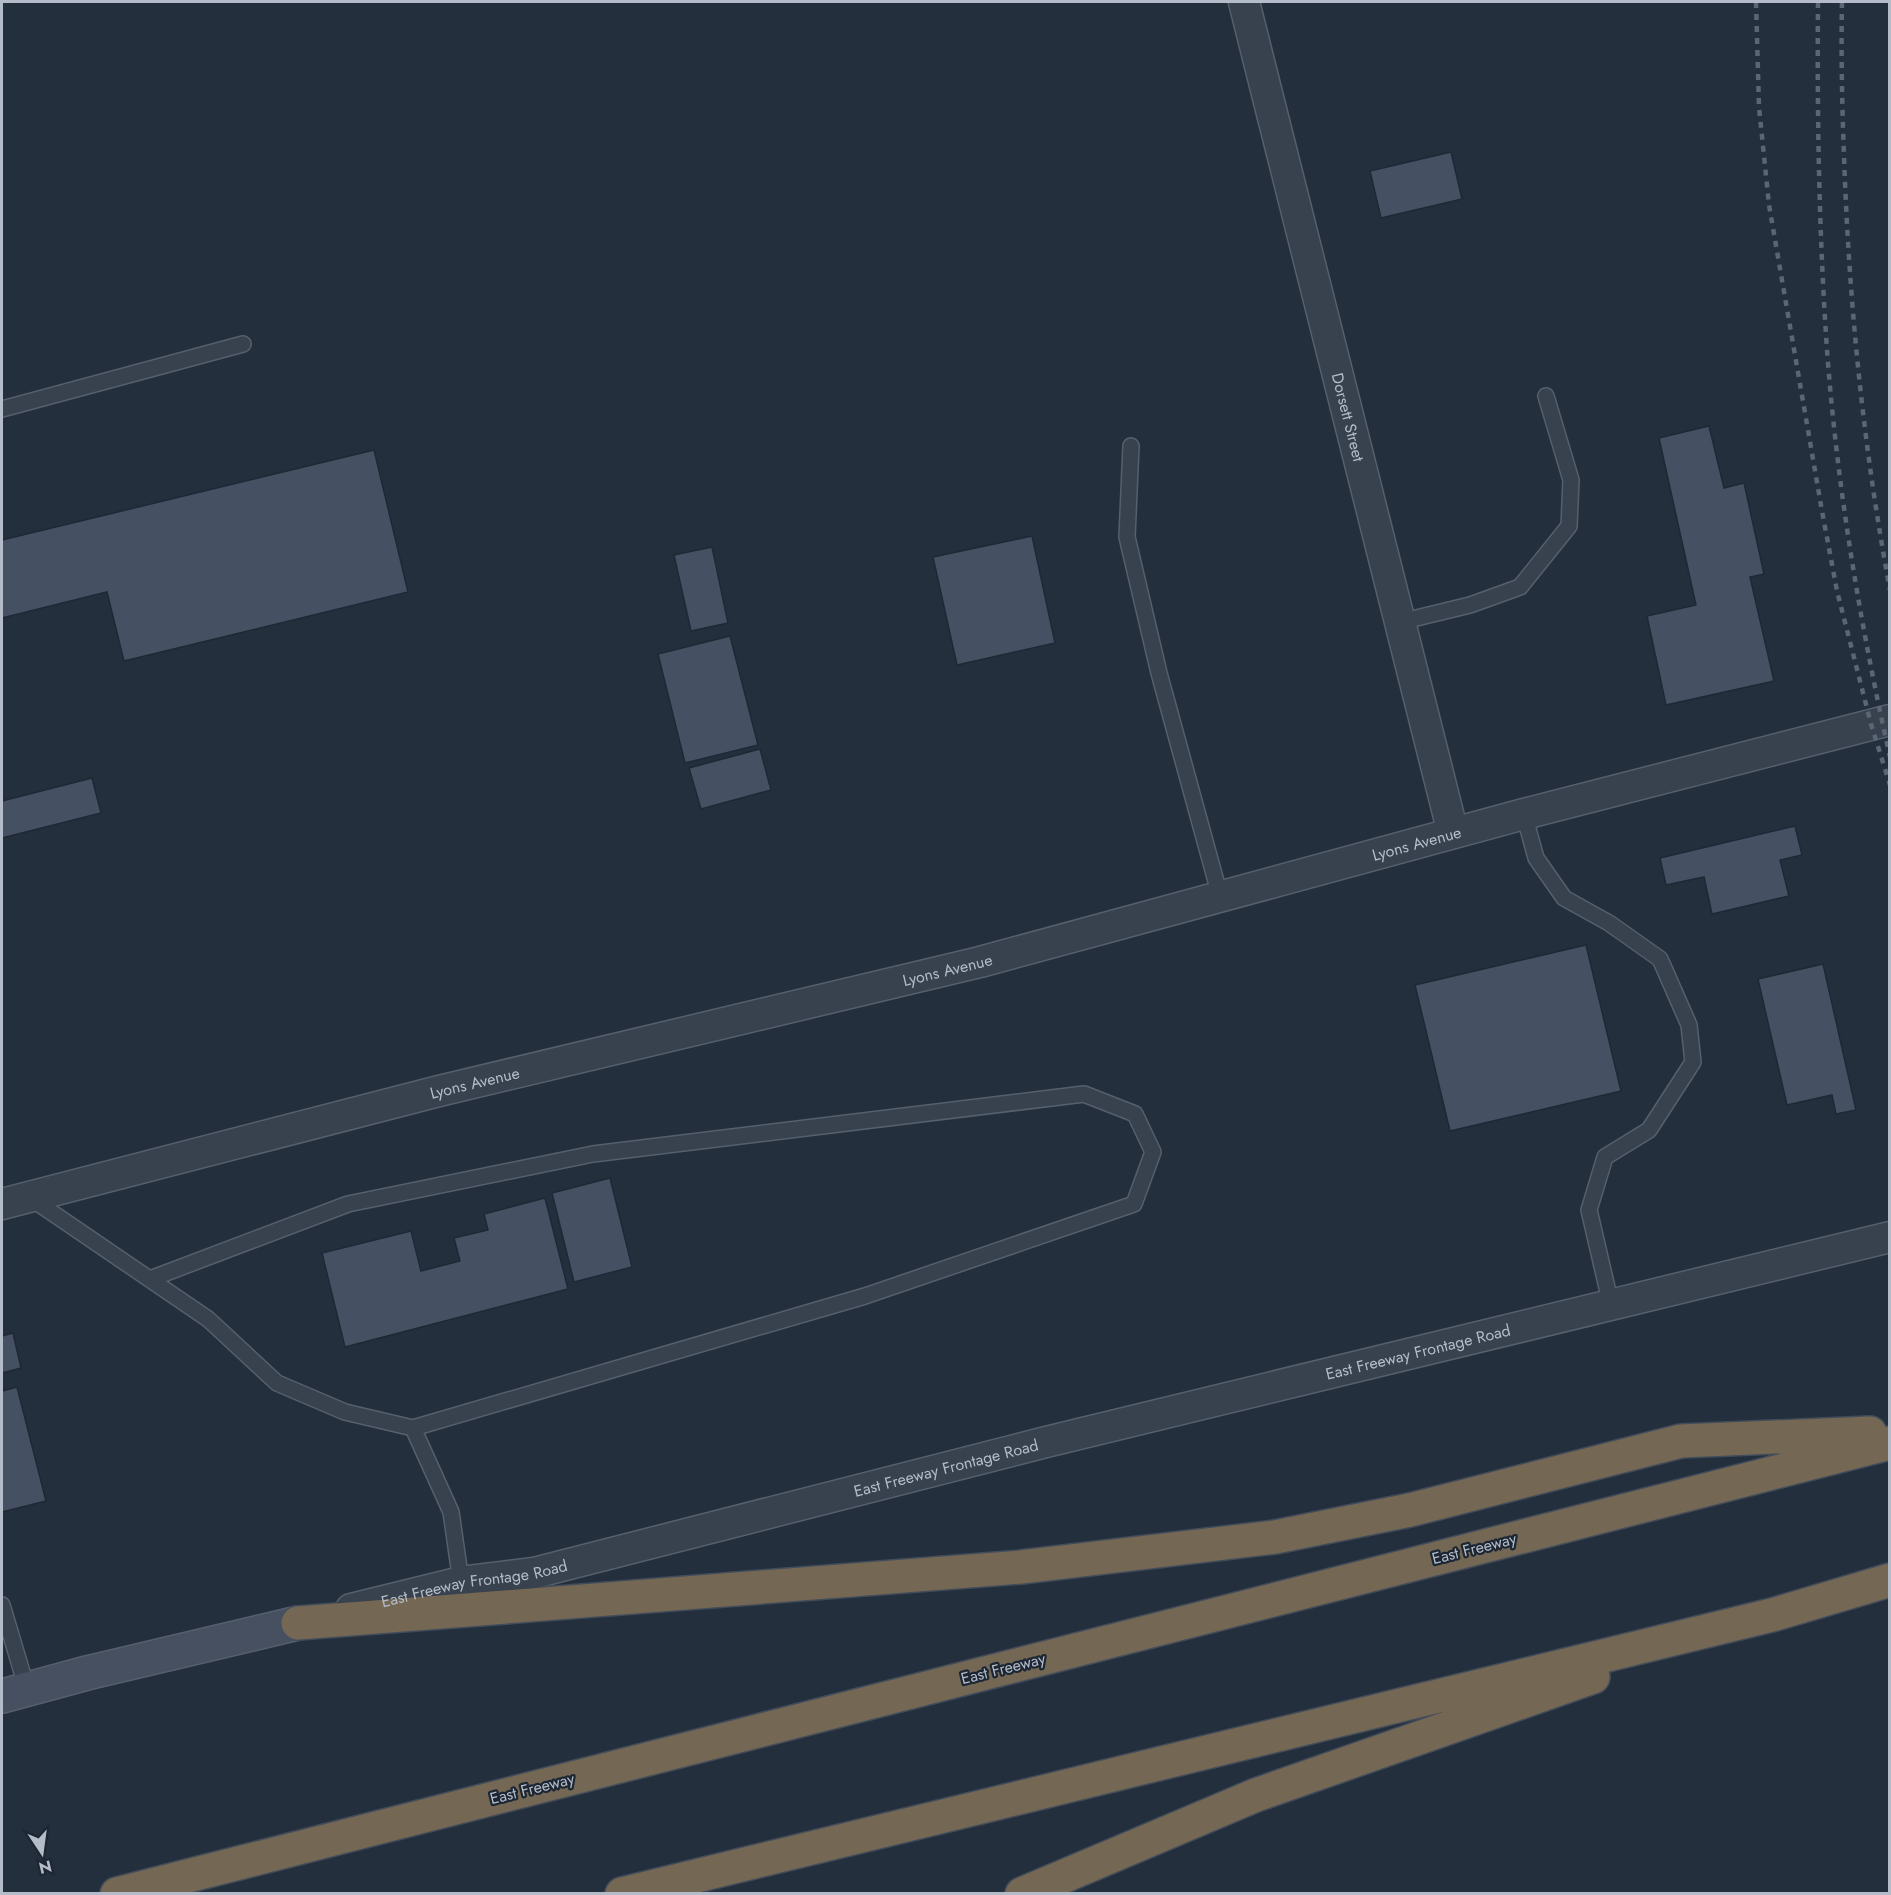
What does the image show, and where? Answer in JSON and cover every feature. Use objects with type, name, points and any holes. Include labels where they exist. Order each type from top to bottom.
[{"type":"highway","points":[[298,1623],[1021,1568],[1131,1556],[1275,1537],[1410,1510],[1681,1441],[1890,1432]]},
{"type":"highway","name":"East Freeway","points":[[117,1893],[1890,1443]]},
{"type":"highway","points":[[1023,1893],[1256,1795],[1772,1615],[1890,1580]]},
{"type":"highway","points":[[621,1893],[1772,1615]]},
{"type":"main road","name":"East Freeway Frontage Road","points":[[14,1693],[298,1623]]},
{"type":"street","name":"Dorsett Street","points":[[1244,2],[1453,833]]},
{"type":"street","name":"Lyons Avenue","points":[[15,1201],[439,1091],[980,962],[1524,814],[1890,720]]},
{"type":"street","name":"East Freeway Frontage Road","points":[[298,1623],[461,1582],[534,1573],[1046,1442],[1890,1237]]},
{"type":"lane","points":[[2,409],[243,344]]},
{"type":"lane","points":[[1400,622],[1470,605],[1520,587],[1569,526],[1571,480],[1546,396]]},
{"type":"lane","points":[[1131,446],[1127,537],[1159,673],[1220,896]]},
{"type":"lane","points":[[1524,814],[1536,858],[1564,898],[1609,923],[1660,958],[1689,1025],[1693,1062],[1649,1130],[1605,1157],[1589,1210],[1611,1305]]},
{"type":"lane","points":[[15,1201],[150,1280],[208,1319],[278,1383],[345,1412],[413,1428],[865,1296],[1134,1204],[1153,1152],[1135,1114],[1084,1094],[593,1154],[348,1204],[150,1280]]},
{"type":"lane","points":[[413,1428],[450,1512],[461,1582]]},
{"type":"lane","points":[[2,1605],[14,1693]]},
{"type":"building","points":[[1451,152],[1462,199],[1381,218],[1370,171]]},
{"type":"building","points":[[1709,426],[1724,488],[1744,483],[1764,574],[1750,577],[1774,681],[1666,705],[1647,616],[1696,605],[1659,438]]},
{"type":"building","points":[[374,450],[408,592],[124,661],[107,592],[2,618],[2,540]]},
{"type":"building","points":[[1032,536],[1055,643],[957,665],[933,557]]},
{"type":"building","points":[[712,547],[728,623],[691,631],[674,555]]},
{"type":"building","points":[[730,636],[758,745],[685,763],[658,654]]},
{"type":"building","points":[[760,749],[771,790],[701,809],[689,768]]},
{"type":"building","points":[[92,778],[101,813],[2,838],[2,801]]},
{"type":"building","points":[[1795,826],[1802,855],[1780,860],[1789,896],[1712,914],[1704,877],[1666,885],[1660,858]]},
{"type":"building","points":[[1586,945],[1621,1091],[1450,1131],[1415,985]]},
{"type":"building","points":[[1823,964],[1856,1110],[1836,1114],[1832,1095],[1787,1105],[1758,979]]},
{"type":"building","points":[[610,1178],[632,1267],[574,1282],[552,1193]]},
{"type":"building","points":[[545,1198],[568,1289],[345,1347],[322,1253],[411,1231],[421,1271],[460,1261],[454,1238],[488,1230],[484,1214]]},
{"type":"building","points":[[13,1333],[21,1368],[2,1373],[2,1336]]},
{"type":"building","points":[[17,1387],[46,1501],[2,1512],[2,1391]]},
{"type":"railway","points":[[1756,2],[1759,107],[1769,205],[1837,591],[1871,724],[1890,785]]},
{"type":"railway","points":[[1818,2],[1820,220],[1831,401],[1851,555],[1890,757]]},
{"type":"railway","points":[[1842,2],[1844,156],[1854,320],[1872,482],[1890,590]]}]
